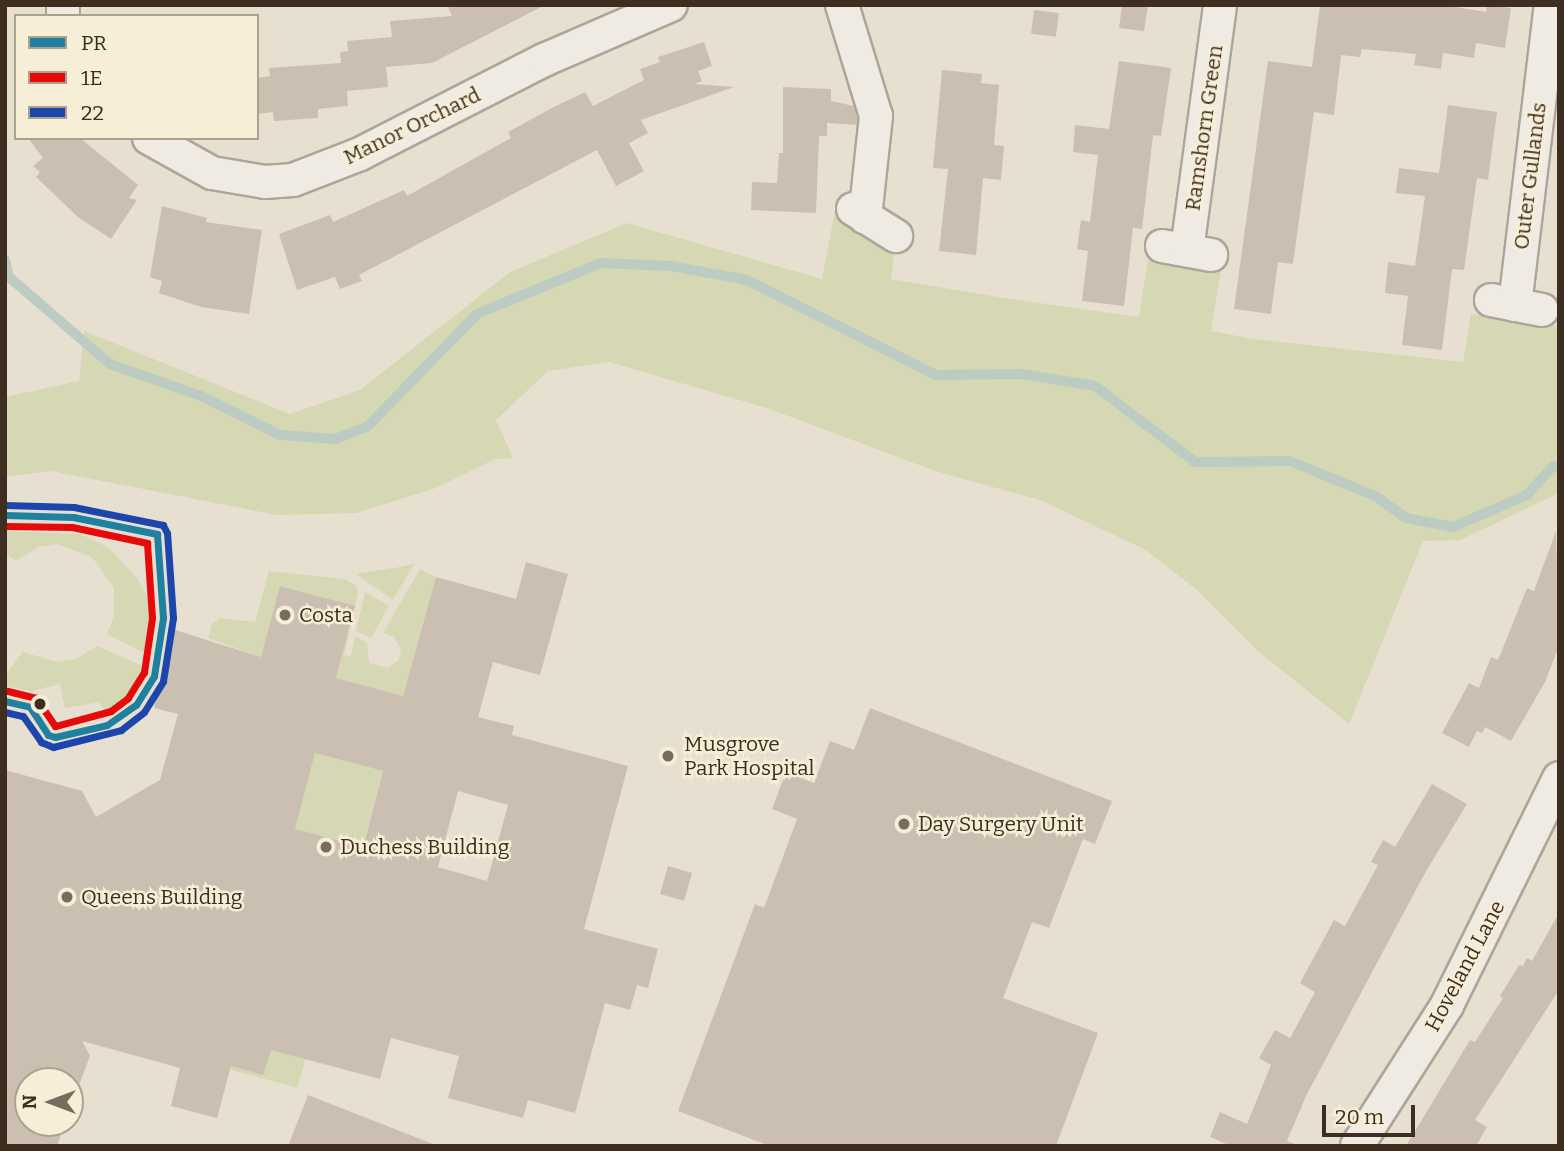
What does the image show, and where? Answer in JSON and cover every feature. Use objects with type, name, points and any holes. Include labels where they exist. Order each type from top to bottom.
[{"type":"street","name":"Manor Orchard","points":[[153,140],[212,173],[265,182],[293,180],[360,154],[544,60],[671,5]]},
{"type":"street","points":[[842,5],[876,116],[859,213],[896,236]]},
{"type":"street","name":"Ramshorn Green","points":[[1187,250],[1220,5]]},
{"type":"street","name":"Outer Gullands","points":[[1516,305],[1550,5]]},
{"type":"street","name":"Hoveland Lane","points":[[1357,1146],[1447,1005],[1559,778]]},
{"type":"green space","points":[[834,216],[895,247],[891,279],[1011,299],[1139,317],[1148,260],[1221,271],[1211,331],[1254,339],[1463,362],[1471,314],[1559,326],[1559,493],[1460,540],[1423,541],[1349,724],[1259,652],[1198,591],[1146,550],[1040,500],[935,471],[767,408],[609,362],[548,371],[496,420],[513,458],[495,459],[436,488],[356,513],[277,515],[51,471],[5,477],[5,397],[79,381],[84,331],[290,414],[360,390],[510,272],[627,223],[822,279]]},
{"type":"green space","points":[[5,531],[81,534],[109,548],[137,578],[149,600],[148,655],[107,634],[114,616],[114,588],[92,557],[57,544],[38,547],[16,561],[5,553]]},
{"type":"green space","points":[[414,564],[393,600],[356,574],[400,567]]},
{"type":"green space","points":[[420,569],[436,577],[403,696],[336,678],[354,606],[281,586],[261,657],[208,638],[212,624],[220,618],[255,622],[269,571],[345,579],[357,586],[358,593],[344,655],[351,656],[355,636],[367,643],[369,663],[388,668],[399,660],[401,649],[394,637],[383,633]]},
{"type":"green space","points":[[365,592],[389,606],[371,638],[356,631]]},
{"type":"green space","points":[[97,646],[145,667],[137,684],[107,715],[99,702],[65,708],[60,684],[31,691],[5,686],[5,675],[23,652],[57,662],[76,659]]},
{"type":"green space","points":[[315,753],[383,771],[362,847],[295,829]]},
{"type":"green space","points":[[249,999],[317,1017],[298,1088],[230,1070]]},
{"type":"building","points":[[447,5],[545,5],[432,63],[386,67],[388,87],[347,91],[348,106],[318,109],[318,118],[274,121],[273,112],[259,114],[259,78],[270,76],[269,68],[341,63],[340,52],[348,51],[347,41],[392,37],[390,21],[452,16]]},
{"type":"building","points":[[1122,5],[1148,5],[1144,31],[1119,28]]},
{"type":"building","points":[[1320,5],[1443,5],[1486,12],[1487,5],[1511,8],[1505,48],[1476,43],[1474,58],[1443,53],[1441,69],[1414,65],[1416,54],[1362,49],[1360,57],[1341,55],[1334,115],[1314,112],[1293,264],[1278,262],[1271,314],[1234,309],[1268,61],[1312,67]]},
{"type":"building","points":[[1034,10],[1059,13],[1056,37],[1031,34]]},
{"type":"building","points":[[704,42],[712,66],[698,71],[702,81],[694,84],[734,87],[641,120],[648,133],[629,143],[644,171],[616,186],[597,150],[359,275],[362,281],[340,289],[335,277],[297,290],[279,234],[330,215],[333,222],[404,190],[407,196],[511,138],[508,132],[552,108],[585,92],[593,106],[644,80],[640,69],[660,62],[658,57]]},
{"type":"building","points":[[1119,61],[1171,68],[1161,136],[1153,135],[1142,229],[1133,228],[1124,306],[1082,301],[1088,251],[1077,249],[1081,220],[1090,222],[1098,155],[1073,152],[1075,125],[1109,129]]},
{"type":"building","points":[[942,70],[982,74],[981,83],[999,85],[994,145],[1004,146],[1001,180],[983,178],[976,255],[939,251],[948,169],[933,168]]},
{"type":"building","points":[[783,87],[831,89],[831,101],[854,106],[857,125],[827,123],[827,136],[819,136],[816,213],[751,210],[752,182],[777,183],[779,153],[783,153]]},
{"type":"building","points":[[1448,105],[1497,112],[1488,180],[1477,178],[1464,270],[1452,269],[1442,350],[1402,345],[1408,296],[1385,293],[1388,262],[1415,266],[1425,196],[1396,193],[1399,168],[1439,173]]},
{"type":"building","points":[[30,140],[82,140],[138,185],[129,198],[137,200],[111,239],[78,217],[36,177],[40,172],[33,166],[43,158]]},
{"type":"building","points":[[162,206],[207,218],[206,222],[262,230],[249,314],[201,307],[159,293],[162,281],[150,277]]},
{"type":"building","points":[[1556,531],[1559,646],[1545,682],[1511,741],[1485,727],[1482,733],[1477,731],[1469,747],[1442,733],[1469,683],[1479,688],[1491,657],[1498,660],[1527,588],[1534,591]]},
{"type":"building","name":"Duchess Building","points":[[526,562],[568,574],[540,675],[493,662],[478,717],[514,726],[512,735],[628,766],[584,929],[658,949],[648,988],[637,985],[630,1010],[605,1003],[575,1113],[528,1100],[523,1118],[448,1098],[459,1056],[391,1038],[380,1079],[271,1050],[263,1075],[231,1066],[217,1118],[171,1106],[180,1068],[82,1041],[90,1056],[84,1072],[84,1067],[14,1067],[14,1137],[60,1137],[57,1146],[5,1146],[5,770],[82,791],[96,817],[160,780],[178,714],[154,708],[172,629],[261,657],[280,586],[355,606],[336,678],[403,696],[436,577],[516,599]],"holes":[[[315,753],[383,771],[363,847],[295,829]],[[458,791],[508,805],[487,881],[438,867]]]},
{"type":"building","points":[[870,708],[1112,801],[1095,844],[1083,839],[1049,928],[1032,922],[1003,998],[1098,1033],[1056,1146],[770,1146],[678,1111],[755,904],[764,908],[797,819],[772,809],[786,772],[814,783],[830,741],[854,750]]},
{"type":"building","points":[[1432,784],[1467,804],[1425,873],[1306,1096],[1287,1141],[1299,1146],[1231,1146],[1210,1137],[1220,1112],[1247,1124],[1271,1065],[1259,1058],[1275,1030],[1290,1038],[1315,992],[1300,983],[1334,920],[1345,926],[1378,865],[1371,862],[1383,840],[1395,847]]},
{"type":"building","points":[[668,866],[692,873],[684,901],[660,894]]},
{"type":"building","points":[[1559,913],[1559,990],[1475,1120],[1487,1127],[1476,1146],[1406,1146],[1470,1040],[1475,1042],[1503,998],[1500,996],[1519,965],[1523,966],[1527,958],[1532,961]]},
{"type":"building","points":[[308,1095],[433,1144],[433,1146],[288,1146]]},
{"type":"waterway","points":[[5,260],[9,277],[110,364],[201,396],[280,435],[336,439],[368,426],[477,314],[601,263],[671,266],[747,280],[936,375],[1022,374],[1095,386],[1195,462],[1290,461],[1377,497],[1406,518],[1453,527],[1527,495],[1553,466],[1559,466]]},
{"type":"transit line","name":"22","points":[[5,505],[74,507],[163,525],[167,533],[173,618],[163,681],[144,712],[121,730],[53,747],[41,742],[23,716],[5,712]]},
{"type":"transit line","name":"PR","points":[[5,515],[73,517],[157,534]]},
{"type":"transit line","name":"1E","points":[[5,526],[72,527],[147,543],[152,618],[144,672],[128,698],[111,711],[55,726],[36,698],[7,691]]},
{"type":"transit line","name":"PR","points":[[5,701],[30,707],[48,735],[55,737],[107,725],[136,705],[154,676],[163,618],[157,534]]},
{"type":"place","name":"Costa","points":[[285,615]]},
{"type":"place","name":"Musgrove Park Hospital","points":[[668,756]]},
{"type":"place","name":"Day Surgery Unit","points":[[904,824]]},
{"type":"place","name":"Duchess Building","points":[[326,847]]},
{"type":"place","name":"Queens Building","points":[[67,897]]}]
